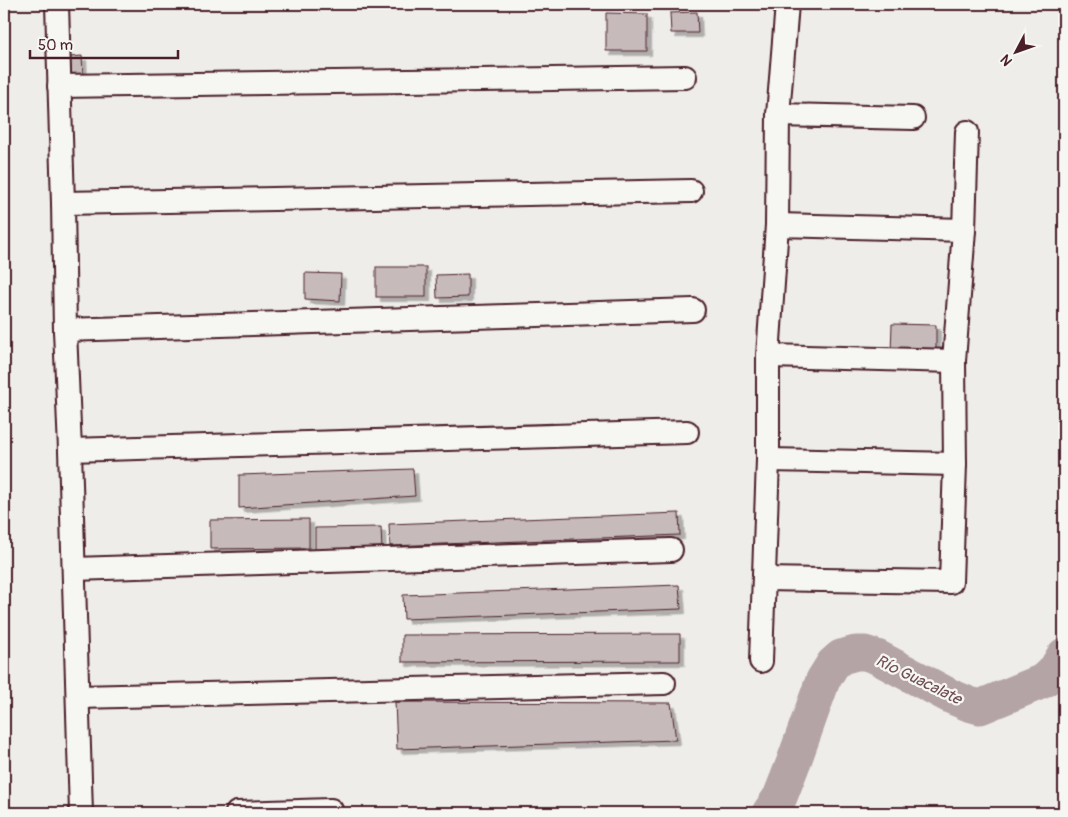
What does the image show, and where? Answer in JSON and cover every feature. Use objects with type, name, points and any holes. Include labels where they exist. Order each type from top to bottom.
[{"type":"street","points":[[57,4],[65,330],[81,813]]},
{"type":"street","points":[[761,661],[768,460],[768,356],[777,225],[778,115],[786,4]]},
{"type":"street","points":[[59,86],[685,77]]},
{"type":"street","points":[[778,115],[914,118]]},
{"type":"street","points":[[764,579],[951,582],[955,464],[954,361],[964,230],[967,132]]},
{"type":"street","points":[[63,203],[691,191]]},
{"type":"street","points":[[777,225],[964,230]]},
{"type":"street","points":[[65,330],[693,310]]},
{"type":"street","points":[[768,356],[954,361]]},
{"type":"street","points":[[70,450],[687,432]]},
{"type":"street","points":[[768,460],[955,464]]},
{"type":"street","points":[[74,569],[671,550]]},
{"type":"street","points":[[78,696],[664,683]]},
{"type":"street","points":[[237,813],[331,810]]},
{"type":"building","points":[[697,12],[698,33],[671,33],[670,13]]},
{"type":"building","points":[[606,13],[647,14],[647,51],[606,51]]},
{"type":"building","points":[[82,56],[83,76],[72,77],[70,57]]},
{"type":"building","points":[[376,267],[426,267],[426,297],[376,297]]},
{"type":"building","points":[[305,273],[341,274],[340,301],[305,299]]},
{"type":"building","points":[[468,274],[468,297],[437,298],[436,275]]},
{"type":"building","points":[[892,324],[936,325],[936,354],[891,353]]},
{"type":"building","points":[[413,469],[415,496],[239,508],[239,475]]},
{"type":"building","points":[[679,513],[680,535],[390,546],[389,524]]},
{"type":"building","points":[[309,519],[309,548],[210,549],[210,520]]},
{"type":"building","points":[[381,527],[382,551],[315,552],[315,528]]},
{"type":"building","points":[[679,585],[681,609],[404,619],[403,595]]},
{"type":"building","points":[[680,634],[680,661],[402,662],[402,635]]},
{"type":"building","points":[[395,702],[671,703],[676,740],[397,749]]},
{"type":"building","points":[[904,806],[927,813],[903,813]]},
{"type":"waterway","name":"Río Guacalate","points":[[769,813],[780,797],[823,680],[833,664],[841,657],[856,653],[865,653],[877,657],[950,696],[980,707],[1043,681],[1055,670],[1064,655]]}]
